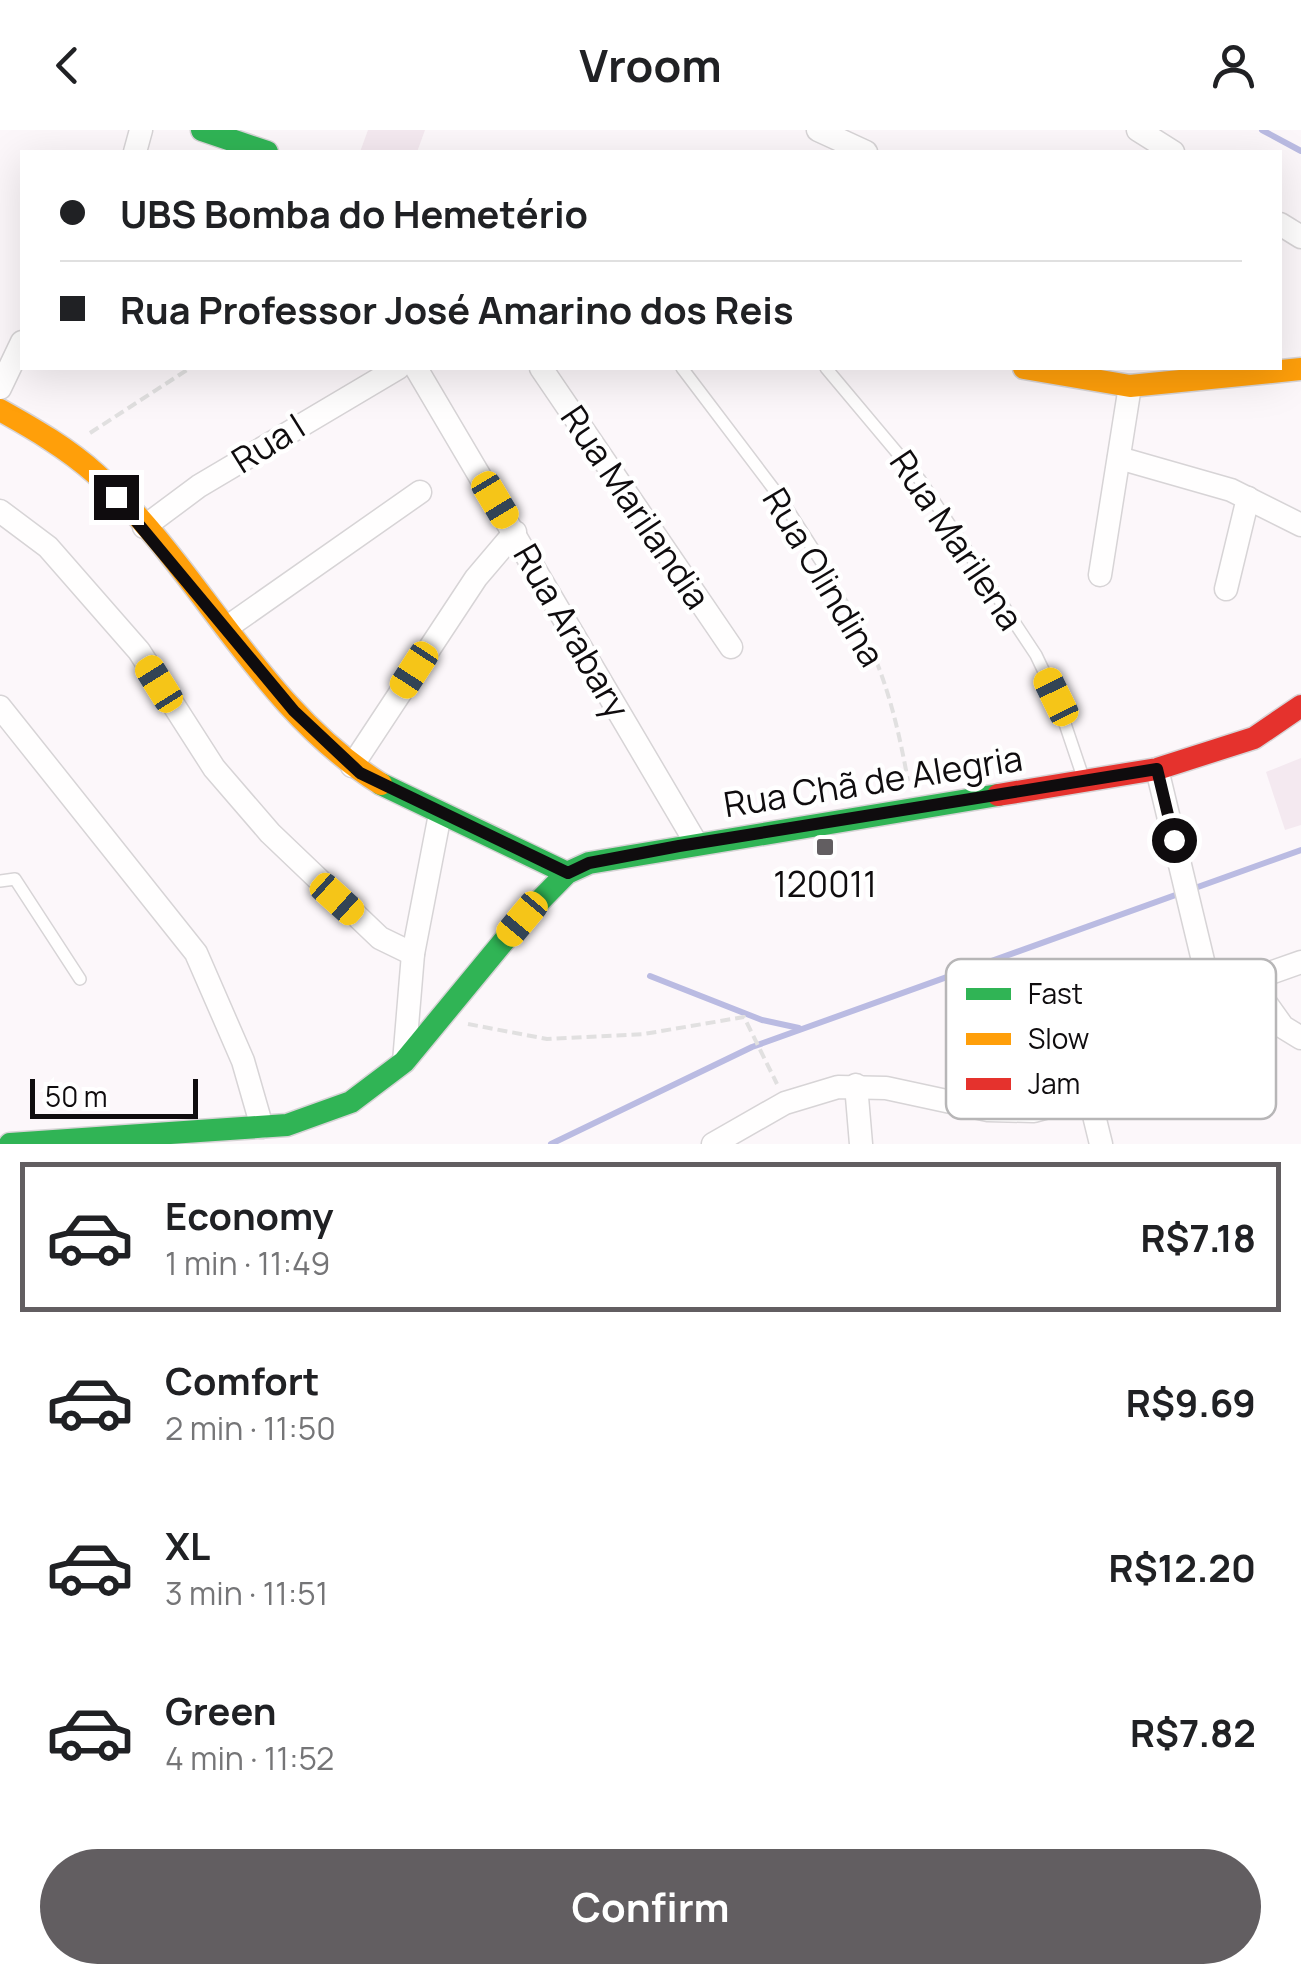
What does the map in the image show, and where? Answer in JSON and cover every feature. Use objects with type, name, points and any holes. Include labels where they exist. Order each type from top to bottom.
[{"type":"main road","points":[[202,130],[262,150]]},
{"type":"main road","points":[[1036,370],[1130,386],[1252,370]]},
{"type":"main road","points":[[0,410],[68,447],[144,527],[294,711],[352,766],[440,814],[568,873]]},
{"type":"main road","name":"Rua Chã de Alegria","points":[[10,1144],[262,1127],[290,1135],[351,1102],[404,1062],[444,1019],[522,919],[568,873],[589,863],[1157,769],[1254,738],[1301,706]]},
{"type":"street","points":[[818,130],[862,150]]},
{"type":"street","points":[[1138,130],[1170,150]]},
{"type":"street","points":[[0,388],[20,346]]},
{"type":"street","name":"Rua I","points":[[144,527],[198,486],[395,370]]},
{"type":"street","name":"Rua Arabary","points":[[417,370],[696,843]]},
{"type":"street","name":"Rua Marilandia","points":[[542,370],[731,647]]},
{"type":"street","points":[[1100,575],[1130,386]]},
{"type":"street","points":[[1119,458],[1248,498],[1301,525]]},
{"type":"street","points":[[226,628],[420,492]]},
{"type":"street","points":[[1226,590],[1248,498]]},
{"type":"street","points":[[0,511],[48,548],[139,651],[214,768],[270,833],[380,938],[413,954]]},
{"type":"street","points":[[352,766],[476,578],[515,532]]},
{"type":"street","points":[[0,707],[196,953],[242,1061],[262,1127]]},
{"type":"street","points":[[1157,769],[1203,959]]},
{"type":"street","points":[[404,1062],[413,954],[440,814]]},
{"type":"street","points":[[1276,970],[1301,962]]},
{"type":"street","points":[[1276,1017],[1283,1027],[1301,1038]]},
{"type":"street","points":[[856,1085],[861,1144]]},
{"type":"street","points":[[712,1144],[786,1104],[856,1085],[946,1102]]},
{"type":"street","points":[[1095,1119],[1101,1144]]},
{"type":"lane","name":"Rua Olindina","points":[[684,370],[779,496],[833,580]]},
{"type":"lane","name":"Rua Marilena","points":[[828,370],[920,480],[1036,656],[1056,697],[1085,783]]},
{"type":"lane","points":[[0,882],[16,879],[80,979]]},
{"type":"path","points":[[68,447],[187,370]]},
{"type":"path","name":"Rua Olindina","points":[[833,580],[878,662],[896,710],[913,811]]},
{"type":"path","points":[[444,1019],[548,1039],[644,1034],[739,1016],[748,1019],[765,1058]]},
{"type":"shaded area","points":[[368,130],[425,130],[418,150],[361,150]]},
{"type":"shaded area","points":[[1301,758],[1301,825],[1285,830],[1266,772]]},
{"type":"waterway","points":[[1262,130],[1301,151]]},
{"type":"waterway","points":[[997,959],[1301,850]]},
{"type":"waterway","points":[[650,976],[762,1020],[799,1028]]},
{"type":"waterway","points":[[551,1144],[752,1047],[946,977]]},
{"type":"traffic: fast","points":[[202,130],[261,150]]},
{"type":"traffic: fast","points":[[381,784],[567,873]]},
{"type":"traffic: fast","points":[[10,1144],[287,1125],[351,1102],[404,1062],[522,919],[567,873],[589,863],[998,795]]},
{"type":"traffic: slow","points":[[1036,370],[1130,386],[1301,369]]},
{"type":"traffic: slow","points":[[0,410],[62,447],[96,474],[167,551],[300,717],[338,753],[381,784]]},
{"type":"traffic: jam","points":[[998,795],[1157,769],[1254,738],[1301,706]]},
{"type":"place","name":"120011","points":[[825,847]]},
{"type":"route","points":[[116,497],[294,711],[360,773],[568,873],[618,856],[1046,790],[1157,769],[1174,840]]}]
